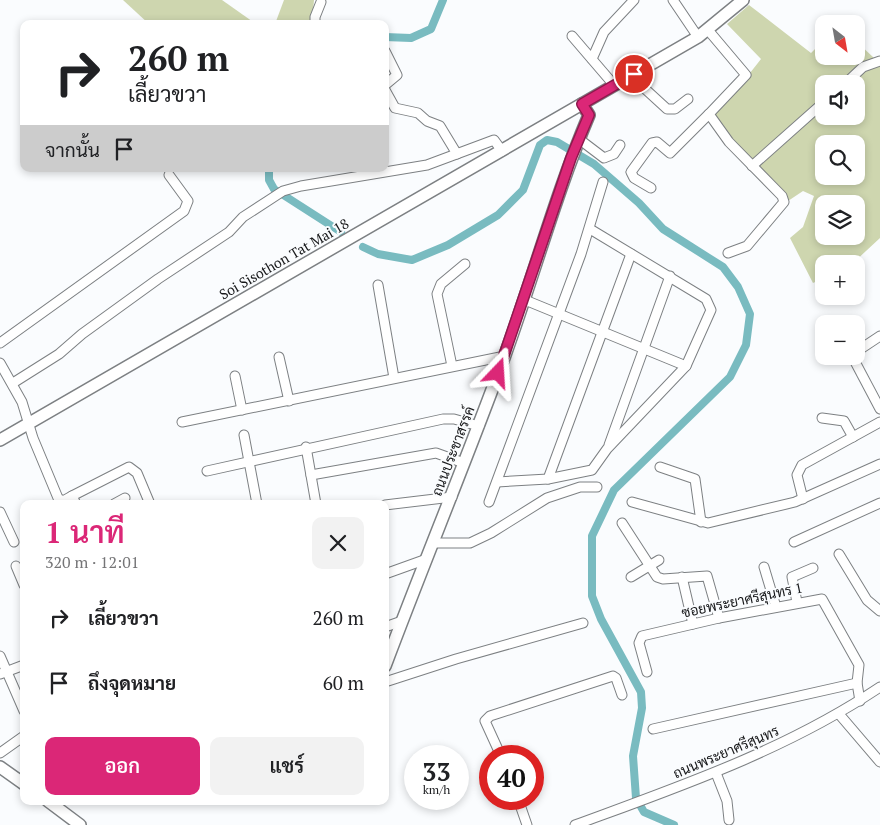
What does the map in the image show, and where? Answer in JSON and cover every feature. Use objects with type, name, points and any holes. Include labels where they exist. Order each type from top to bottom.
[{"type":"street","points":[[592,59],[604,32],[634,0]]},
{"type":"street","points":[[673,0],[698,37]]},
{"type":"street","name":"Soi Sisothon Tat Mai 18","points":[[0,440],[698,37],[744,0]]},
{"type":"street","points":[[315,20],[320,2]]},
{"type":"street","points":[[651,188],[634,178],[631,172],[652,143],[657,142],[670,154],[746,75],[708,30]]},
{"type":"street","points":[[572,36],[614,85]]},
{"type":"street","points":[[389,59],[397,75],[389,82]]},
{"type":"street","points":[[855,75],[863,67],[880,61]]},
{"type":"street","points":[[631,76],[667,109],[674,109],[688,99]]},
{"type":"street","points":[[389,97],[395,108],[418,113],[427,121],[440,126],[457,154]]},
{"type":"street","name":"ถนนประชาสรรค์","points":[[389,655],[424,560],[452,497],[525,300],[571,158],[589,115],[582,104]]},
{"type":"street","points":[[752,166],[815,110]]},
{"type":"street","points":[[709,114],[729,142],[782,196],[784,202],[747,246],[728,253]]},
{"type":"street","points":[[389,172],[414,168],[494,140],[502,151]]},
{"type":"street","points":[[578,141],[604,158],[609,158],[614,154],[620,144]]},
{"type":"street","points":[[13,383],[59,354],[97,323],[158,279],[229,232],[243,217],[280,194],[301,186],[389,172]]},
{"type":"street","points":[[0,344],[184,211],[188,201],[169,175]]},
{"type":"street","points":[[489,502],[498,482],[590,229],[603,182]]},
{"type":"street","points":[[498,482],[548,479],[592,470],[607,449],[686,366],[711,310],[706,299],[590,229]]},
{"type":"street","points":[[548,479],[600,332],[631,254]]},
{"type":"street","points":[[452,366],[437,294],[441,284],[465,264]]},
{"type":"street","points":[[607,449],[670,276]]},
{"type":"street","points":[[378,285],[394,378]]},
{"type":"street","points":[[525,300],[686,366]]},
{"type":"street","points":[[865,346],[880,336]]},
{"type":"street","points":[[182,422],[505,356]]},
{"type":"street","points":[[279,357],[289,401]]},
{"type":"street","points":[[0,363],[13,383],[58,498],[61,500]]},
{"type":"street","points":[[857,365],[880,409]]},
{"type":"street","points":[[235,376],[242,410]]},
{"type":"street","points":[[207,471],[306,447],[449,418],[479,426]]},
{"type":"street","points":[[822,418],[844,422],[853,437]]},
{"type":"street","points":[[803,499],[798,475],[802,465],[880,422]]},
{"type":"street","points":[[244,435],[257,500]]},
{"type":"street","points":[[306,447],[315,500]]},
{"type":"street","points":[[311,475],[436,453],[464,463]]},
{"type":"street","points":[[632,502],[701,522],[722,520],[803,499],[880,464]]},
{"type":"street","points":[[74,500],[129,467],[136,473],[148,500]]},
{"type":"street","points":[[660,468],[689,475],[695,479],[701,522]]},
{"type":"street","points":[[433,543],[470,542],[491,533],[547,498],[580,487],[597,487]]},
{"type":"street","points":[[389,505],[452,497]]},
{"type":"street","points":[[121,500],[125,498]]},
{"type":"street","points":[[794,542],[880,503]]},
{"type":"street","points":[[0,512],[14,542]]},
{"type":"street","points":[[622,523],[660,579],[707,576],[719,618]]},
{"type":"street","points":[[839,554],[867,600],[880,611]]},
{"type":"street","points":[[389,573],[424,560]]},
{"type":"street","points":[[631,577],[659,560]]},
{"type":"street","points":[[16,566],[20,576]]},
{"type":"street","points":[[764,567],[776,607]]},
{"type":"street","points":[[797,602],[792,577],[813,568]]},
{"type":"street","points":[[682,577],[693,624]]},
{"type":"street","name":"ซอยพระยาศรีสุนทร 1","points":[[647,672],[639,643],[642,636],[719,618],[818,599],[825,602],[859,665],[857,684],[860,700]]},
{"type":"street","points":[[389,626],[402,621]]},
{"type":"street","points":[[389,681],[456,659],[583,623]]},
{"type":"street","points":[[0,656],[3,673],[20,704]]},
{"type":"street","points":[[3,673],[20,667]]},
{"type":"street","points":[[496,745],[485,721],[490,716],[613,676],[616,678],[622,695]]},
{"type":"street","points":[[653,729],[857,684]]},
{"type":"street","name":"ถนนพระยาศรีสุนทร","points":[[575,825],[716,773],[794,738],[839,714],[880,687]]},
{"type":"street","points":[[839,714],[880,762]]},
{"type":"street","points":[[0,753],[20,739]]},
{"type":"street","points":[[0,767],[20,781]]},
{"type":"street","points":[[716,773],[727,801],[729,820]]},
{"type":"street","points":[[57,805],[80,825]]},
{"type":"street","points":[[522,810],[527,825]]},
{"type":"green space","points":[[123,0],[222,0],[250,20],[145,20]]},
{"type":"green space","points":[[284,0],[314,0],[312,20],[276,20]]},
{"type":"green space","points":[[749,5],[811,53],[815,49],[815,65],[865,65],[865,50],[874,58],[853,75],[815,75],[815,107],[751,161],[734,144],[713,113],[739,87],[761,59],[727,24]]},
{"type":"green space","points":[[880,66],[880,238],[862,255],[815,255],[815,282],[813,283],[790,238],[803,227],[814,196],[803,191],[788,201],[756,166],[815,114],[815,125],[865,125],[865,75],[859,75],[866,69]]},
{"type":"waterway","points":[[389,37],[411,38],[431,29],[443,0]]},
{"type":"waterway","points":[[363,247],[378,254],[412,260],[448,245],[498,215],[523,190],[540,145],[547,140],[557,142],[594,164],[639,203],[663,229],[723,267],[738,287],[750,314],[746,345],[730,377],[614,490],[592,536],[592,596],[601,619],[641,692],[642,708],[633,756],[636,798],[644,812],[674,825]]},
{"type":"waterway","points":[[269,172],[269,180],[274,189],[341,232]]},
{"type":"route","points":[[498,373],[525,300],[571,158],[589,115],[582,104],[634,74]]}]
